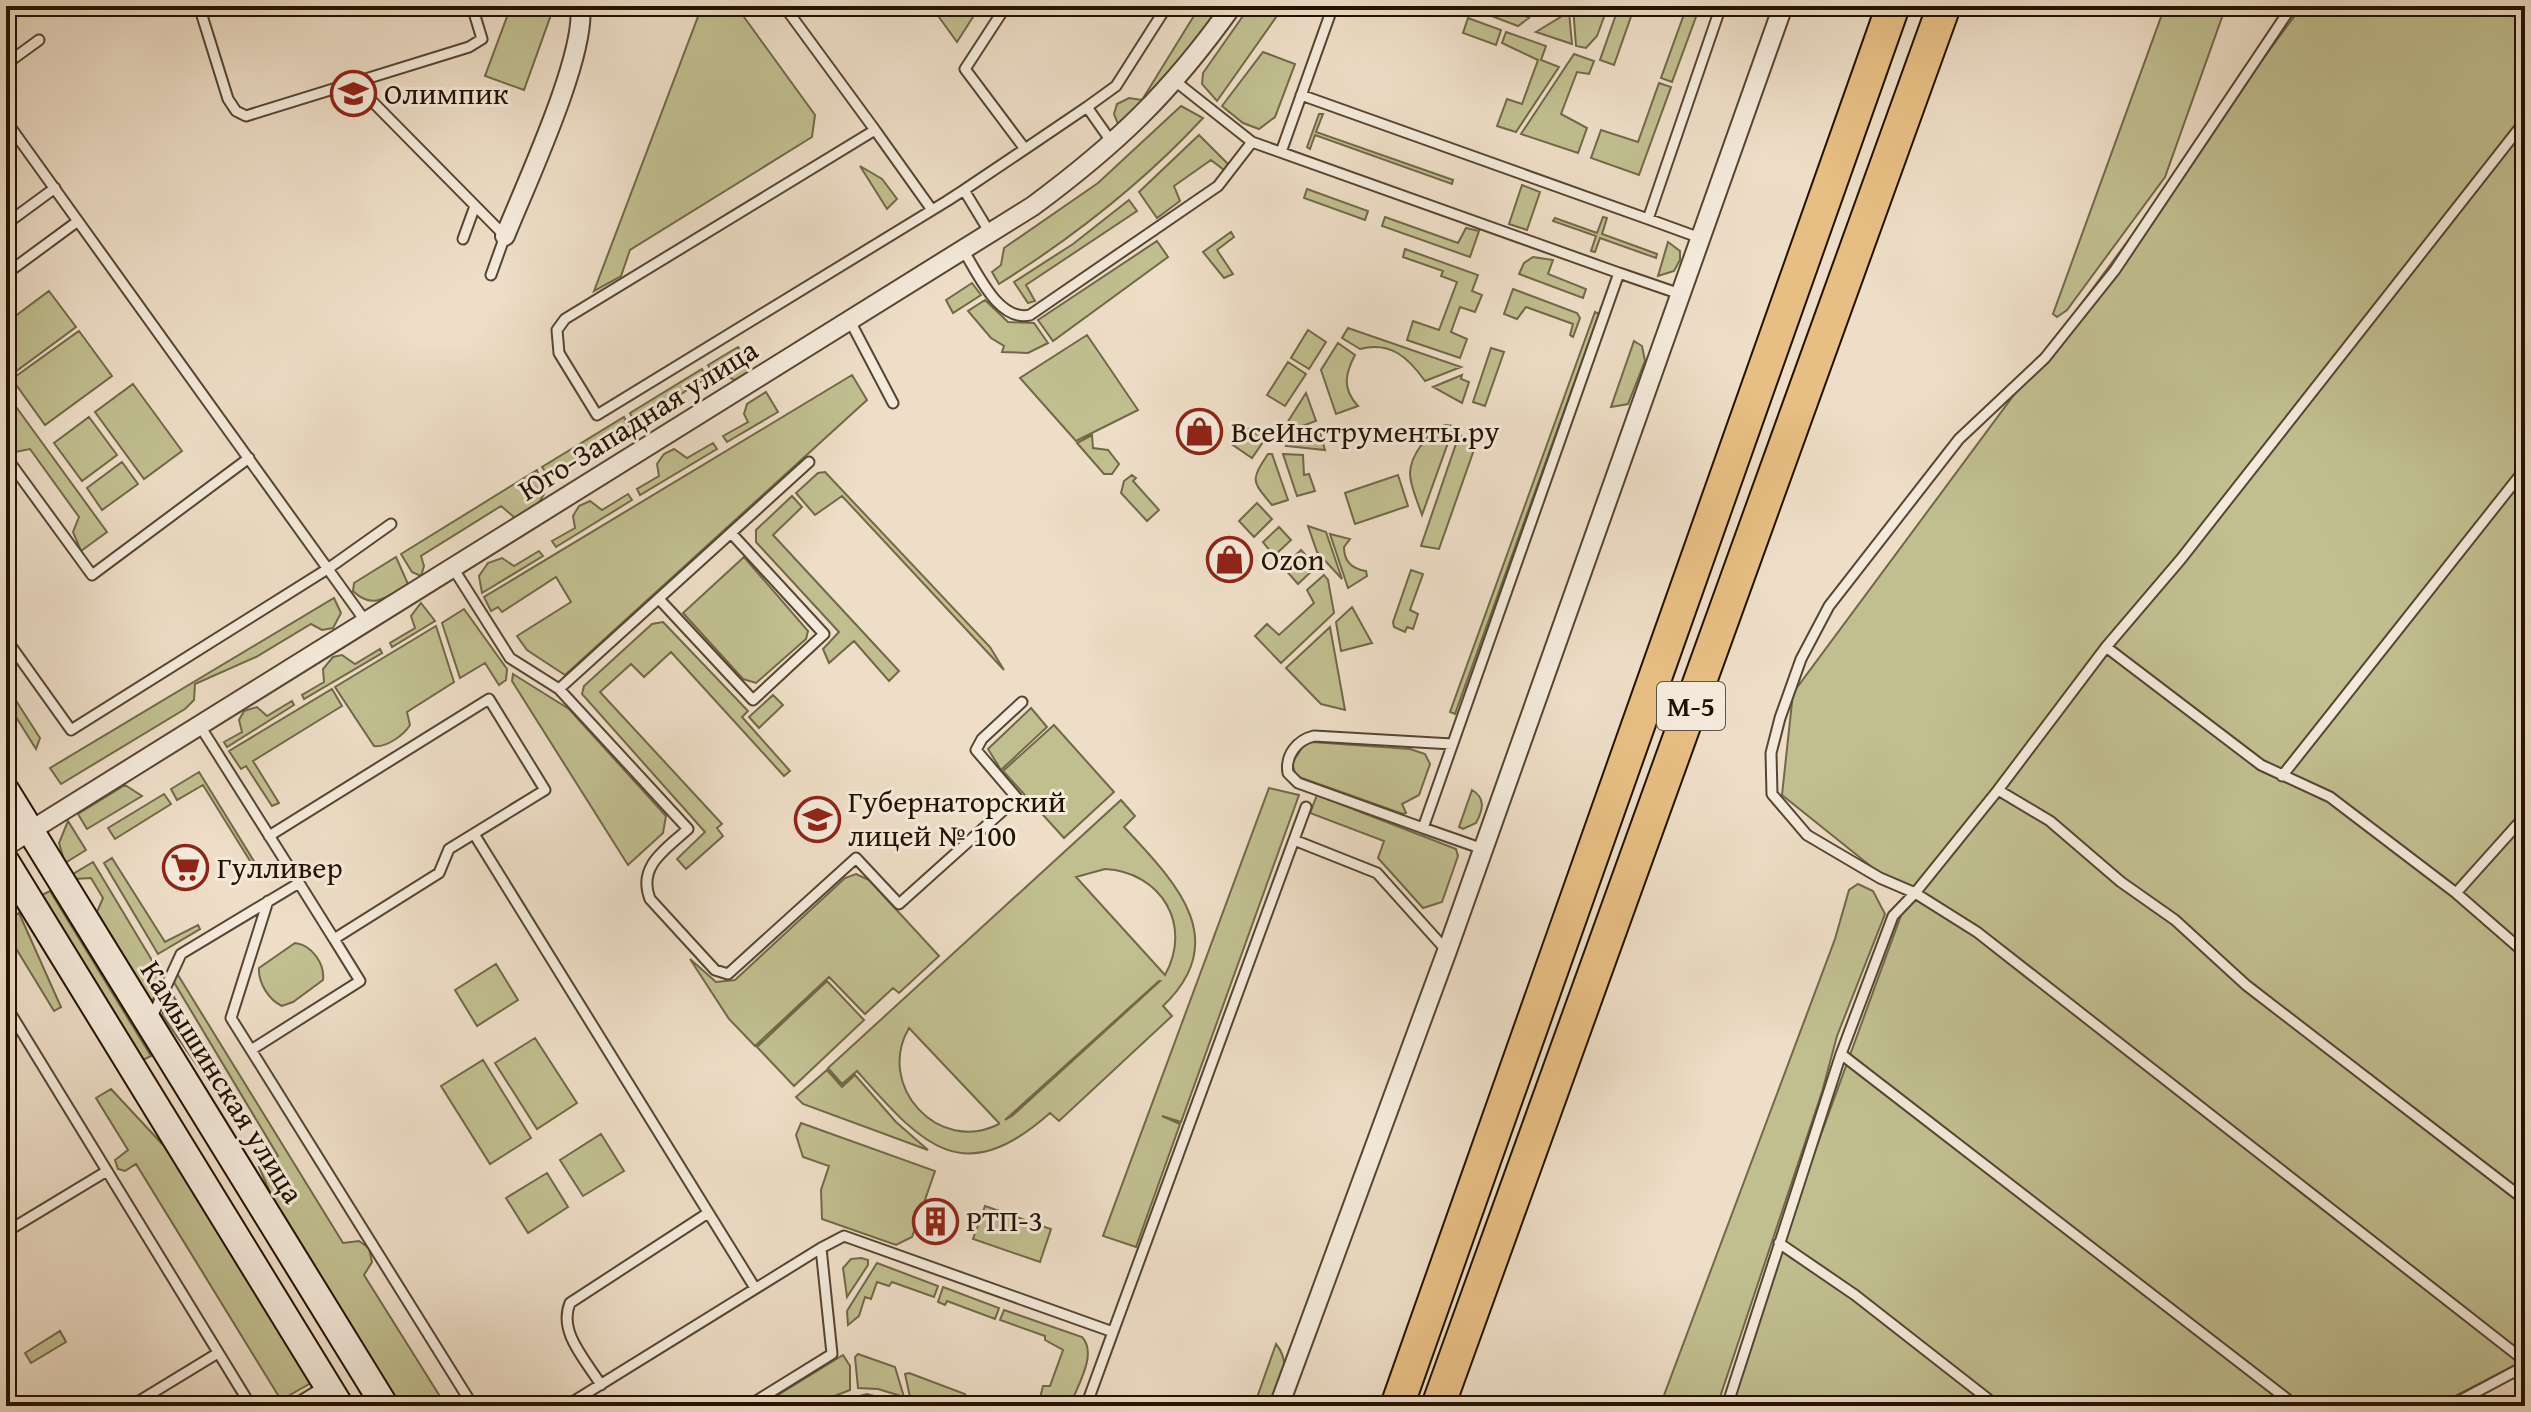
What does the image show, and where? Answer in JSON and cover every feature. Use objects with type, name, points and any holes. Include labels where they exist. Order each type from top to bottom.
[{"type":"highway","name":"М-5","points":[[1397,1406],[1893,6]]},
{"type":"highway","name":"М-5","points":[[1438,1406],[1944,6]]},
{"type":"street","points":[[505,236],[570,70],[579,34],[580,6]]},
{"type":"street","name":"Юго-Западная улица","points":[[6,846],[1033,206],[1147,114],[1232,6]]},
{"type":"street","points":[[1279,1406],[1484,849],[1703,239],[1783,6]]},
{"type":"street","name":"Камышинская улица","points":[[6,791],[385,1406]]},
{"type":"street","points":[[6,862],[334,1395]]},
{"type":"street","points":[[142,1083],[173,1064]]},
{"type":"lane","points":[[199,6],[228,99],[236,111],[246,116],[469,47],[482,39],[472,6]]},
{"type":"lane","points":[[784,6],[932,210]]},
{"type":"lane","points":[[1006,6],[965,69],[1025,149]]},
{"type":"lane","points":[[875,130],[565,319],[557,330],[559,353],[597,415],[964,190],[1087,107],[1116,86],[1167,6]]},
{"type":"lane","points":[[1281,152],[1333,6]]},
{"type":"lane","points":[[1648,219],[1721,6]]},
{"type":"lane","points":[[2292,6],[2115,270],[2045,358],[1959,439],[1829,606],[1801,659],[1771,753],[1772,794],[1807,835],[1880,878],[1915,893],[1977,932],[2525,1363],[2450,1406]]},
{"type":"lane","points":[[6,64],[39,40]]},
{"type":"lane","points":[[1175,81],[1252,142],[1683,295]]},
{"type":"lane","points":[[354,83],[505,236],[491,275]]},
{"type":"lane","points":[[1301,95],[1703,239]]},
{"type":"lane","points":[[1087,107],[1113,144]]},
{"type":"lane","points":[[6,121],[366,622]]},
{"type":"lane","points":[[1727,1406],[1841,1054],[1893,916],[1998,790],[2106,647],[2181,559],[2525,121]]},
{"type":"lane","points":[[963,250],[1005,310],[1018,317],[1030,315],[1218,186],[1252,142]]},
{"type":"lane","points":[[6,224],[55,188]]},
{"type":"lane","points":[[964,190],[990,233]]},
{"type":"lane","points":[[463,239],[475,206]]},
{"type":"lane","points":[[6,274],[78,221]]},
{"type":"lane","points":[[1423,828],[1619,273]]},
{"type":"lane","points":[[850,321],[893,403]]},
{"type":"lane","points":[[6,457],[92,575],[249,458]]},
{"type":"lane","points":[[559,689],[809,462]]},
{"type":"lane","points":[[2282,776],[2525,469]]},
{"type":"lane","points":[[6,639],[71,730],[329,568],[391,524]]},
{"type":"lane","points":[[659,599],[753,700],[824,634],[731,533]]},
{"type":"lane","points":[[453,568],[510,658],[559,689],[688,829],[652,863],[644,885],[650,899],[715,970],[728,974],[856,858],[899,904],[1017,798],[976,750],[982,739],[1022,702]]},
{"type":"lane","points":[[2106,647],[2261,765],[2330,797],[2456,893],[2525,953]]},
{"type":"lane","points":[[269,836],[489,699],[545,790],[449,849],[439,873],[334,939]]},
{"type":"lane","points":[[200,726],[360,981],[251,1050]]},
{"type":"lane","points":[[1452,744],[1314,736],[1300,741],[1287,769],[1294,781],[1484,849]]},
{"type":"lane","points":[[1998,790],[2050,821],[2121,882],[2175,920],[2246,985],[2525,1200]]},
{"type":"lane","points":[[1086,1406],[1306,807]]},
{"type":"lane","points":[[2456,893],[2525,816]]},
{"type":"lane","points":[[474,834],[755,1288]]},
{"type":"lane","points":[[1294,840],[1377,873],[1447,951]]},
{"type":"lane","points":[[149,1024],[181,954],[299,883]]},
{"type":"lane","points":[[268,901],[231,1018],[473,1406]]},
{"type":"lane","points":[[6,1006],[251,1406]]},
{"type":"lane","points":[[1841,1054],[2296,1406]]},
{"type":"lane","points":[[6,1232],[107,1171]]},
{"type":"lane","points":[[601,1385],[567,1330],[564,1317],[570,1303],[708,1213]]},
{"type":"lane","points":[[566,1406],[844,1236],[1113,1332]]},
{"type":"lane","points":[[1779,1243],[1855,1295],[1997,1406]]},
{"type":"lane","points":[[748,1406],[832,1354],[821,1248]]},
{"type":"lane","points":[[131,1406],[218,1353]]},
{"type":"lane","points":[[292,1406],[334,1395]]},
{"type":"shaded area","points":[[511,6],[537,6],[552,12],[524,90],[485,76]]},
{"type":"shaded area","points":[[702,6],[736,6],[815,115],[812,137],[630,250],[621,276],[594,291]]},
{"type":"shaded area","points":[[931,6],[980,6],[957,42]]},
{"type":"shaded area","points":[[1200,6],[1221,6],[1201,37],[1122,126],[1118,124],[1114,114],[1117,104],[1129,98],[1142,100]]},
{"type":"shaded area","points":[[1250,6],[1284,6],[1217,101],[1202,84],[1203,73]]},
{"type":"shaded area","points":[[1495,6],[1506,6],[1529,18],[1518,26],[1486,14]]},
{"type":"shaded area","points":[[1573,6],[1608,6],[1597,36],[1586,48],[1576,46]]},
{"type":"shaded area","points":[[1619,6],[1634,8],[1614,65],[1600,60]]},
{"type":"shaded area","points":[[1687,6],[1700,6],[1672,82],[1661,78]]},
{"type":"shaded area","points":[[2165,6],[2226,6],[2165,177],[2067,310],[2057,317],[2053,314]]},
{"type":"shaded area","points":[[2302,6],[2525,6],[2525,1360],[2436,1406],[1722,1406],[1908,896],[1782,795],[1793,693]]},
{"type":"shaded area","points":[[1569,12],[1572,44],[1536,32]]},
{"type":"shaded area","points":[[1468,18],[1501,30],[1496,45],[1463,33]]},
{"type":"shaded area","points":[[1506,32],[1546,46],[1541,60],[1559,67],[1516,132],[1497,126],[1507,99],[1522,104],[1538,60],[1502,43]]},
{"type":"shaded area","points":[[1263,52],[1295,64],[1275,117],[1259,129],[1243,123],[1222,106]]},
{"type":"shaded area","points":[[1574,54],[1594,61],[1589,74],[1577,72],[1561,114],[1587,128],[1578,153],[1521,134]]},
{"type":"shaded area","points":[[1659,83],[1671,87],[1639,175],[1591,158],[1601,130],[1638,142]]},
{"type":"shaded area","points":[[1181,106],[1203,118],[1107,208],[999,284],[992,272],[1001,265],[1004,248],[1098,183]]},
{"type":"shaded area","points":[[1319,114],[1323,114],[1316,132],[1453,180],[1452,184],[1315,135],[1310,149],[1307,147]]},
{"type":"shaded area","points":[[1199,135],[1228,164],[1224,170],[1211,160],[1174,186],[1180,201],[1157,218],[1139,192]]},
{"type":"shaded area","points":[[860,166],[882,179],[897,199],[887,209]]},
{"type":"shaded area","points":[[1522,185],[1540,192],[1527,230],[1509,224]]},
{"type":"shaded area","points":[[1307,189],[1368,211],[1365,220],[1304,198]]},
{"type":"shaded area","points":[[1129,200],[1137,211],[1026,285],[1035,301],[1028,303],[1014,282],[1073,244]]},
{"type":"shaded area","points":[[1385,217],[1458,243],[1466,228],[1479,231],[1470,257],[1382,226]]},
{"type":"shaded area","points":[[1603,217],[1607,218],[1602,234],[1657,254],[1656,258],[1600,238],[1595,252],[1591,251],[1596,236],[1553,221],[1555,218],[1597,233]]},
{"type":"shaded area","points":[[1231,232],[1234,237],[1217,250],[1233,274],[1224,278],[1203,252]]},
{"type":"shaded area","points":[[1157,241],[1168,257],[1053,341],[1038,320]]},
{"type":"shaded area","points":[[1668,242],[1680,251],[1680,260],[1674,271],[1658,276]]},
{"type":"shaded area","points":[[1405,249],[1478,275],[1472,291],[1482,295],[1475,312],[1460,307],[1451,332],[1467,339],[1460,358],[1407,340],[1413,321],[1439,330],[1457,282],[1441,276],[1443,271],[1403,257]]},
{"type":"shaded area","points":[[1533,257],[1553,260],[1548,274],[1586,289],[1583,298],[1519,274],[1524,263]]},
{"type":"shaded area","points":[[972,283],[981,295],[953,313],[946,300]]},
{"type":"shaded area","points":[[1513,289],[1577,313],[1580,318],[1573,337],[1570,335],[1573,324],[1526,307],[1517,319],[1504,314]]},
{"type":"shaded area","points":[[49,291],[76,327],[11,375],[6,368],[6,323]]},
{"type":"shaded area","points":[[985,300],[1008,322],[1034,323],[1048,343],[1028,353],[1002,352],[1004,346],[991,338],[968,311]]},
{"type":"shaded area","points":[[1595,312],[1599,314],[1455,714],[1450,712]]},
{"type":"shaded area","points":[[1348,328],[1461,367],[1425,381],[1397,353],[1380,347],[1360,349],[1342,338]]},
{"type":"shaded area","points":[[1308,330],[1326,342],[1309,369],[1291,358]]},
{"type":"shaded area","points":[[79,331],[112,376],[45,425],[12,379]]},
{"type":"shaded area","points":[[1087,335],[1138,410],[1076,441],[1020,378]]},
{"type":"shaded area","points":[[1634,341],[1642,346],[1645,361],[1628,404],[1611,407]]},
{"type":"shaded area","points":[[1338,343],[1355,355],[1349,369],[1347,387],[1358,406],[1336,414],[1321,370]]},
{"type":"shaded area","points":[[738,347],[752,370],[734,380],[720,371],[713,374],[708,365]]},
{"type":"shaded area","points":[[1491,348],[1504,352],[1485,406],[1473,402]]},
{"type":"shaded area","points":[[1288,362],[1306,374],[1285,406],[1267,395]]},
{"type":"shaded area","points":[[702,369],[707,378],[635,422],[630,413]]},
{"type":"shaded area","points":[[852,375],[867,400],[565,675],[527,650],[517,636],[571,602],[556,577],[502,612],[498,607],[491,611],[484,597]]},
{"type":"shaded area","points":[[1462,375],[1461,379],[1469,382],[1462,403],[1433,387]]},
{"type":"shaded area","points":[[133,384],[182,451],[144,479],[95,412]]},
{"type":"shaded area","points":[[766,392],[778,412],[727,442],[723,436],[748,422],[744,414],[747,404]]},
{"type":"shaded area","points":[[6,393],[107,532],[81,551],[73,532],[79,517],[30,449],[15,452],[6,446]]},
{"type":"shaded area","points":[[1306,393],[1316,421],[1280,434]]},
{"type":"shaded area","points":[[89,417],[117,455],[82,481],[54,443]]},
{"type":"shaded area","points":[[624,417],[629,426],[548,475],[542,467]]},
{"type":"shaded area","points":[[1242,425],[1265,439],[1252,458],[1230,443]]},
{"type":"shaded area","points":[[1446,425],[1454,426],[1422,515],[1410,479],[1412,463],[1430,434]]},
{"type":"shaded area","points":[[1319,429],[1325,450],[1286,446],[1290,439]]},
{"type":"shaded area","points":[[1092,435],[1093,448],[1108,450],[1119,464],[1112,474],[1104,474],[1077,443]]},
{"type":"shaded area","points":[[1459,435],[1476,444],[1439,549],[1421,546]]},
{"type":"shaded area","points":[[713,443],[717,449],[640,495],[637,489],[659,476],[657,464],[664,454],[674,449],[687,458]]},
{"type":"shaded area","points":[[1268,454],[1272,454],[1288,500],[1272,505],[1256,481],[1258,470]]},
{"type":"shaded area","points":[[1283,454],[1303,455],[1304,475],[1309,474],[1315,491],[1297,496]]},
{"type":"shaded area","points":[[122,462],[138,484],[102,510],[87,488]]},
{"type":"shaded area","points":[[537,470],[544,494],[537,506],[515,518],[501,506],[421,556],[424,566],[421,576],[412,572],[401,554]]},
{"type":"shaded area","points":[[825,472],[990,647],[1004,670],[842,496],[815,515],[796,493],[818,473]]},
{"type":"shaded area","points":[[1132,475],[1136,478],[1133,481],[1159,510],[1147,521],[1121,493],[1124,481]]},
{"type":"shaded area","points":[[1398,475],[1408,506],[1355,524],[1345,493]]},
{"type":"shaded area","points":[[628,494],[632,500],[556,547],[552,541],[575,528],[573,516],[579,506],[590,501],[602,510]]},
{"type":"shaded area","points":[[792,496],[802,507],[773,535],[899,671],[889,681],[854,641],[829,663],[823,649],[839,632],[756,542],[756,530]]},
{"type":"shaded area","points":[[1257,503],[1272,519],[1254,537],[1239,521]]},
{"type":"shaded area","points":[[1308,526],[1326,532],[1342,579],[1317,552]]},
{"type":"shaded area","points":[[1279,527],[1291,540],[1274,556],[1263,542]]},
{"type":"shaded area","points":[[1330,534],[1350,539],[1344,547],[1347,560],[1366,571],[1367,576],[1348,588]]},
{"type":"shaded area","points":[[1301,550],[1316,567],[1298,584],[1283,567]]},
{"type":"shaded area","points":[[539,551],[543,556],[482,593],[479,576],[488,563],[502,558],[514,566]]},
{"type":"shaded area","points":[[396,557],[408,584],[374,601],[360,597],[353,591],[354,583]]},
{"type":"shaded area","points":[[744,557],[808,631],[806,639],[756,683],[743,679],[683,613]]},
{"type":"shaded area","points":[[1411,570],[1423,574],[1410,610],[1418,614],[1413,629],[1407,627],[1405,632],[1394,627],[1393,622]]},
{"type":"shaded area","points":[[1324,575],[1328,580],[1334,613],[1281,663],[1255,636],[1267,624],[1279,635],[1314,603],[1307,590]]},
{"type":"shaded area","points":[[334,598],[341,613],[333,628],[322,630],[311,624],[256,657],[195,684],[194,700],[185,709],[61,784],[50,768]]},
{"type":"shaded area","points":[[421,603],[435,621],[392,647],[390,643],[415,628],[411,616]]},
{"type":"shaded area","points":[[1352,607],[1372,643],[1341,651],[1336,622]]},
{"type":"shaded area","points":[[464,609],[507,669],[506,680],[499,685],[485,663],[460,678],[442,623]]},
{"type":"shaded area","points":[[663,622],[748,711],[742,717],[790,771],[784,776],[671,652],[644,677],[631,664],[600,692],[722,824],[717,828],[723,836],[686,869],[677,859],[705,832],[582,694],[584,686],[652,624]]},
{"type":"shaded area","points":[[436,626],[454,682],[407,712],[410,725],[399,737],[384,745],[374,746],[335,687]]},
{"type":"shaded area","points":[[1330,627],[1345,710],[1321,704],[1286,668]]},
{"type":"shaded area","points":[[380,649],[382,653],[304,699],[302,695],[324,682],[323,669],[333,657],[342,655],[355,664]]},
{"type":"shaded area","points":[[513,674],[569,709],[666,816],[663,833],[628,865],[512,681]]},
{"type":"shaded area","points":[[6,685],[40,738],[36,749],[6,701]]},
{"type":"shaded area","points":[[332,689],[342,706],[253,761],[279,803],[272,806],[246,766],[241,769],[229,751]]},
{"type":"shaded area","points":[[773,695],[783,705],[759,728],[749,717]]},
{"type":"shaded area","points":[[292,701],[294,705],[227,747],[224,742],[242,732],[239,720],[244,711],[257,707],[267,716]]},
{"type":"shaded area","points":[[1031,708],[1047,727],[1001,770],[988,749]]},
{"type":"shaded area","points":[[1054,725],[1114,792],[1064,838],[1003,771]]},
{"type":"shaded area","points":[[1312,742],[1410,749],[1425,754],[1430,764],[1419,795],[1402,804],[1406,813],[1403,814],[1296,776],[1292,763],[1304,745]]},
{"type":"shaded area","points":[[199,772],[260,871],[260,877],[203,785],[177,800],[171,789]]},
{"type":"shaded area","points":[[125,785],[142,796],[87,829],[78,814]]},
{"type":"shaded area","points":[[1269,788],[1299,795],[1181,1122],[1162,1116],[1180,1124],[1136,1247],[1103,1236]]},
{"type":"shaded area","points":[[1472,790],[1480,797],[1482,809],[1476,823],[1463,829],[1459,827]]},
{"type":"shaded area","points":[[164,794],[171,804],[115,839],[108,828]]},
{"type":"shaded area","points":[[1317,795],[1456,849],[1458,856],[1442,902],[1423,908],[1378,858],[1384,841],[1310,813]]},
{"type":"shaded area","points":[[1121,800],[1135,816],[1124,827],[1177,889],[1195,934],[1194,957],[1184,981],[1163,1006],[1172,1016],[1059,1121],[1050,1113],[1019,1137],[991,1150],[967,1153],[944,1149],[923,1137],[902,1119],[857,1071],[842,1084],[828,1068]],"holes":[[[1105,869],[1125,872],[1142,880],[1166,904],[1173,920],[1175,938],[1173,956],[1165,975],[1076,877]],[[1159,981],[1012,1116],[1005,1120]],[[909,1028],[999,1124],[977,1131],[955,1130],[935,1123],[919,1109],[907,1092],[900,1072],[901,1050]]]},
{"type":"shaded area","points":[[68,821],[86,850],[65,863],[59,843]]},
{"type":"shaded area","points":[[112,858],[165,942],[198,925],[200,929],[158,954],[104,863]]},
{"type":"shaded area","points":[[93,862],[162,977],[152,1002],[97,912],[103,898],[91,878],[75,879],[73,874]]},
{"type":"shaded area","points":[[856,874],[869,880],[939,956],[899,993],[893,988],[865,1014],[829,977],[755,1046],[729,1019],[690,959],[716,982],[735,980],[845,878]]},
{"type":"shaded area","points":[[1858,884],[1873,891],[1885,914],[1837,1036],[1822,1092],[1717,1406],[1660,1406],[1835,939],[1849,890]]},
{"type":"shaded area","points":[[50,891],[151,1056],[143,1060],[42,895]]},
{"type":"shaded area","points":[[19,913],[61,1007],[54,1011],[6,932],[6,921]]},
{"type":"shaded area","points":[[295,943],[307,947],[316,956],[323,980],[293,1002],[282,1006],[265,990],[259,968]]},
{"type":"shaded area","points":[[496,964],[518,1000],[477,1026],[455,990]]},
{"type":"shaded area","points":[[178,975],[343,1243],[359,1241],[369,1248],[372,1262],[364,1275],[446,1406],[394,1406],[293,1245],[259,1167],[278,1156],[172,979]]},
{"type":"shaded area","points":[[827,981],[864,1020],[794,1086],[757,1047]]},
{"type":"shaded area","points":[[171,992],[220,1074],[208,1081],[162,1015]]},
{"type":"shaded area","points":[[535,1038],[577,1103],[537,1129],[495,1063]]},
{"type":"shaded area","points":[[483,1060],[531,1138],[490,1164],[441,1086]]},
{"type":"shaded area","points":[[827,1070],[842,1087],[855,1075],[896,1122],[928,1150],[803,1104],[796,1097]]},
{"type":"shaded area","points":[[111,1089],[164,1146],[216,1222],[311,1383],[281,1400],[136,1164],[125,1171],[118,1169],[115,1160],[128,1150],[96,1098]]},
{"type":"shaded area","points":[[801,1123],[935,1171],[912,1237],[896,1245],[822,1219],[821,1190],[829,1166],[803,1157],[796,1135]]},
{"type":"shaded area","points":[[601,1134],[624,1171],[583,1196],[560,1160]]},
{"type":"shaded area","points":[[547,1173],[568,1207],[528,1233],[506,1198]]},
{"type":"shaded area","points":[[985,1206],[1051,1229],[1040,1262],[973,1239]]},
{"type":"shaded area","points":[[851,1259],[868,1260],[868,1265],[847,1297],[843,1268]]},
{"type":"shaded area","points":[[877,1263],[938,1286],[934,1297],[892,1282],[889,1286],[877,1282],[871,1299],[865,1297],[859,1316],[848,1325],[847,1311]]},
{"type":"shaded area","points":[[943,1287],[999,1308],[995,1319],[947,1301],[945,1305],[938,1302]]},
{"type":"shaded area","points":[[1004,1310],[1082,1337],[1088,1352],[1087,1361],[1070,1406],[1038,1406],[1043,1386],[1050,1386],[1063,1350],[1045,1340],[1045,1336],[1000,1320]]},
{"type":"shaded area","points":[[60,1331],[66,1342],[31,1363],[25,1353]]},
{"type":"shaded area","points":[[1276,1344],[1284,1359],[1281,1382],[1272,1406],[1254,1406]]},
{"type":"shaded area","points":[[858,1354],[895,1367],[904,1397],[878,1389],[858,1388],[855,1357]]},
{"type":"shaded area","points":[[843,1355],[850,1366],[850,1390],[809,1406],[760,1406]]},
{"type":"shaded area","points":[[905,1374],[965,1394],[972,1406],[912,1406]]},
{"type":"shaded area","points":[[867,1394],[912,1406],[821,1406]]},
{"type":"place","name":"Олимпик","points":[[353,94]]},
{"type":"place","name":"ВсеИнструменты.ру","points":[[1200,432]]},
{"type":"place","name":"Ozon","points":[[1230,560]]},
{"type":"place","name":"Губернаторский лицей № 100","points":[[817,819]]},
{"type":"place","name":"Гулливер","points":[[186,868]]},
{"type":"place","name":"РТП-3","points":[[935,1221]]}]
